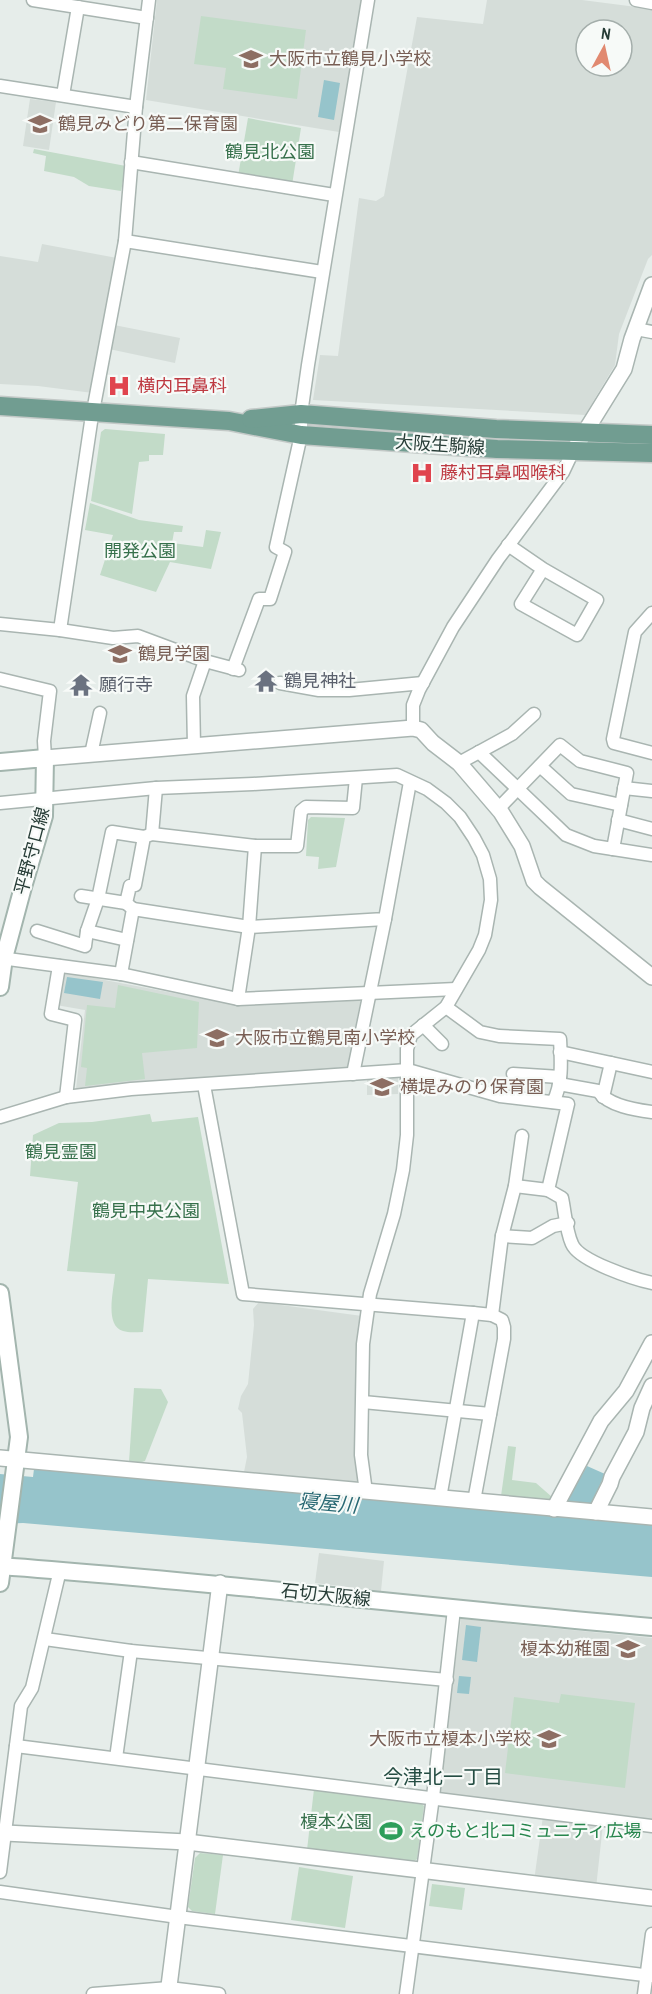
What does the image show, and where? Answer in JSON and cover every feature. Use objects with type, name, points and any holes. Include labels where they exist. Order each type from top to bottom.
[{"type":"main road","name":"大阪生駒線","points":[[0,406],[229,421],[301,435],[572,453],[652,453]]},
{"type":"main road","name":"大阪生駒線","points":[[229,421],[301,414],[496,429],[652,435]]},
{"type":"main road","points":[[0,762],[45,758]]},
{"type":"main road","name":"平野守口線","points":[[0,987],[2,958],[40,832],[46,798],[45,758]]},
{"type":"main road","points":[[0,1293],[19,1437],[10,1462],[6,1527],[0,1572]]},
{"type":"main road","name":"石切大阪線","points":[[0,1572],[60,1570],[220,1583],[454,1609],[652,1627]]},
{"type":"street","points":[[33,0],[147,18]]},
{"type":"street","points":[[60,630],[93,412],[125,241],[136,107],[149,0]]},
{"type":"street","points":[[0,624],[113,638],[138,636],[236,670],[259,599],[270,599],[285,552],[276,547],[301,435],[301,414],[322,272],[368,0]]},
{"type":"street","points":[[636,0],[652,3]]},
{"type":"street","points":[[63,95],[78,7]]},
{"type":"street","points":[[0,86],[136,107]]},
{"type":"street","points":[[131,162],[334,195]]},
{"type":"street","points":[[125,241],[322,272]]},
{"type":"street","points":[[413,728],[413,705],[453,627],[508,545],[563,472],[572,453],[624,369],[652,285]]},
{"type":"street","points":[[636,329],[652,332]]},
{"type":"street","points":[[508,545],[543,569],[597,600],[577,635],[521,604],[543,569]]},
{"type":"street","points":[[652,614],[635,632],[613,739],[614,743],[652,753]]},
{"type":"street","points":[[194,746],[193,696],[205,661]]},
{"type":"street","points":[[0,679],[50,691],[44,741],[45,758],[413,728],[421,730],[433,743],[459,763],[498,809],[522,846],[534,880],[540,887],[652,977]]},
{"type":"street","points":[[280,683],[319,690],[349,690],[423,683]]},
{"type":"street","points":[[91,754],[100,713]]},
{"type":"street","points":[[459,763],[512,734],[534,714]]},
{"type":"street","points":[[498,809],[560,745],[580,761],[627,773],[613,849]]},
{"type":"street","points":[[479,752],[566,835],[594,846],[652,855]]},
{"type":"street","points":[[540,766],[571,794],[621,805]]},
{"type":"street","points":[[0,803],[156,788],[397,775],[427,789],[460,817],[483,855],[490,879],[491,900],[485,935],[479,950],[446,1007],[411,1035],[407,1049],[407,1135],[402,1181],[369,1304],[363,1344],[361,1455],[366,1492]]},
{"type":"street","points":[[37,931],[85,946],[87,931],[98,899],[111,832],[255,846],[297,846],[301,811],[306,807],[353,808],[356,778]]},
{"type":"street","points":[[353,1074],[410,782]]},
{"type":"street","points":[[121,974],[127,940],[130,886],[135,885],[148,835],[156,788]]},
{"type":"street","points":[[624,788],[652,792]]},
{"type":"street","points":[[618,820],[652,829]]},
{"type":"street","points":[[238,999],[249,927],[255,846]]},
{"type":"street","points":[[81,896],[249,927],[385,919]]},
{"type":"street","points":[[87,931],[127,940]]},
{"type":"street","points":[[2,958],[121,974],[238,999],[456,990]]},
{"type":"street","points":[[59,966],[51,1014],[75,1020],[66,1097]]},
{"type":"street","points":[[446,1007],[480,1032],[499,1036],[560,1039],[560,1081],[558,1093],[553,1102]]},
{"type":"street","points":[[423,1025],[442,1044]]},
{"type":"street","points":[[560,1052],[652,1072]]},
{"type":"street","points":[[603,1097],[611,1063]]},
{"type":"street","points":[[0,1117],[66,1097],[131,1089],[408,1070],[500,1096],[568,1104],[549,1190]]},
{"type":"street","points":[[513,1074],[560,1081],[598,1091],[603,1097],[634,1110],[652,1112]]},
{"type":"street","points":[[204,1085],[243,1293],[473,1313],[492,1315],[501,1320],[505,1333],[474,1501]]},
{"type":"street","points":[[492,1315],[502,1236],[515,1186],[522,1136]]},
{"type":"street","points":[[515,1186],[549,1190],[562,1198],[572,1246],[583,1256],[623,1275],[652,1283]]},
{"type":"street","points":[[502,1236],[532,1238],[553,1226],[568,1223]]},
{"type":"street","points":[[440,1498],[473,1313]]},
{"type":"street","points":[[558,1509],[601,1422],[626,1391],[652,1343]]},
{"type":"street","points":[[592,1512],[610,1484],[636,1432],[642,1408],[652,1386]]},
{"type":"street","points":[[363,1402],[490,1414]]},
{"type":"street","points":[[10,1462],[652,1517]]},
{"type":"street","points":[[0,1872],[2,1833],[21,1706],[32,1688],[60,1570]]},
{"type":"street","points":[[169,1991],[220,1583]]},
{"type":"street","points":[[406,1994],[424,1870],[454,1609]]},
{"type":"street","points":[[45,1640],[131,1651],[447,1680]]},
{"type":"street","points":[[116,1758],[131,1651]]},
{"type":"street","points":[[16,1746],[652,1826]]},
{"type":"street","points":[[2,1833],[187,1842],[652,1898]]},
{"type":"street","points":[[0,1892],[178,1917],[649,1976]]},
{"type":"street","points":[[644,1994],[649,1976],[652,1934]]},
{"type":"street","points":[[93,1994],[169,1991],[219,1994]]},
{"type":"shaded area","name":"大阪市立鶴見小学校","points":[[157,0],[362,0],[339,132],[146,100]]},
{"type":"shaded area","points":[[487,0],[582,0],[652,9],[652,255],[648,259],[619,334],[615,365],[585,415],[313,400],[320,355],[338,356],[359,198],[376,201],[384,196],[417,17],[483,24]]},
{"type":"shaded area","name":"鶴見みどり第二保育園","points":[[30,99],[56,102],[49,150],[23,146]]},
{"type":"shaded area","points":[[42,244],[117,258],[93,393],[0,384],[0,256],[38,262]]},
{"type":"shaded area","points":[[114,325],[180,338],[175,363],[109,349]]},
{"type":"shaded area","name":"大阪市立鶴見南小学校","points":[[62,972],[237,1005],[361,998],[348,1067],[76,1089],[85,1010],[56,1005]]},
{"type":"shaded area","name":"横堤みのり保育園","points":[[398,1078],[398,1094],[367,1095],[367,1079]]},
{"type":"shaded area","points":[[259,1302],[362,1316],[358,1483],[244,1472],[247,1457],[242,1413],[238,1409],[241,1396],[248,1384],[254,1325],[253,1309]]},
{"type":"shaded area","points":[[319,1553],[384,1561],[381,1591],[315,1583]]},
{"type":"shaded area","name":"大阪市立榎本小学校","points":[[461,1619],[652,1638],[652,1822],[442,1794],[439,1790]]},
{"type":"shaded area","points":[[543,1816],[603,1824],[596,1888],[534,1881]]},
{"type":"green space","points":[[201,16],[306,30],[297,99],[223,89],[226,68],[194,64]]},
{"type":"green space","name":"鶴見北公園","points":[[248,118],[301,128],[292,185],[238,176]]},
{"type":"green space","points":[[34,149],[126,166],[121,191],[89,186],[74,177],[44,171],[46,156],[33,153]]},
{"type":"green space","points":[[105,429],[165,434],[163,455],[149,455],[149,461],[139,462],[132,514],[91,501],[101,432]]},
{"type":"green space","name":"開発公園","points":[[90,503],[139,520],[183,526],[182,532],[174,532],[172,543],[203,547],[206,530],[221,532],[211,569],[170,562],[156,592],[100,575],[113,535],[85,530]]},
{"type":"green space","points":[[311,817],[345,818],[336,867],[318,869],[319,857],[306,856],[308,820]]},
{"type":"green space","points":[[118,985],[199,1002],[197,1048],[142,1053],[145,1079],[85,1086],[87,1068],[81,1067],[87,1005],[115,1008]]},
{"type":"green space","name":"鶴見中央公園","points":[[150,1114],[152,1122],[198,1117],[229,1284],[148,1279],[143,1332],[128,1332],[117,1327],[112,1315],[115,1274],[67,1271],[78,1182],[30,1176],[33,1135],[59,1123],[92,1122]]},
{"type":"green space","points":[[134,1388],[161,1389],[168,1402],[145,1461],[139,1463],[129,1462]]},
{"type":"green space","points":[[508,1446],[516,1447],[512,1480],[536,1483],[552,1497],[550,1501],[501,1496]]},
{"type":"green space","points":[[561,1694],[635,1703],[625,1788],[505,1773],[514,1697],[559,1703]]},
{"type":"green space","name":"榎本公園","points":[[314,1789],[420,1802],[424,1806],[417,1859],[413,1862],[307,1850]]},
{"type":"green space","points":[[200,1853],[223,1855],[215,1914],[192,1911],[188,1907],[195,1858]]},
{"type":"green space","points":[[299,1867],[353,1876],[345,1928],[291,1920]]},
{"type":"green space","points":[[432,1884],[465,1888],[462,1910],[429,1906]]},
{"type":"water","points":[[324,80],[340,83],[334,120],[318,117]]},
{"type":"water","points":[[67,977],[103,982],[100,999],[64,993]]},
{"type":"water","name":"寝屋川","points":[[587,1466],[605,1474],[599,1487],[602,1489],[593,1505],[652,1523],[652,1577],[23,1523],[0,1524],[0,1474],[33,1477],[34,1469],[85,1470],[559,1514]]},
{"type":"water","points":[[466,1625],[481,1627],[477,1662],[462,1660]]},
{"type":"water","points":[[459,1676],[471,1677],[469,1694],[457,1693]]},
{"type":"place","name":"大阪市立鶴見小学校","points":[[251,59]]},
{"type":"place","name":"鶴見みどり第二保育園","points":[[40,124]]},
{"type":"place","name":"横内耳鼻科","points":[[119,386]]},
{"type":"place","name":"藤村耳鼻咽喉科","points":[[422,473]]},
{"type":"place","name":"鶴見学園","points":[[120,654]]},
{"type":"place","name":"鶴見神社","points":[[266,681]]},
{"type":"place","name":"願行寺","points":[[81,685]]},
{"type":"place","name":"大阪市立鶴見南小学校","points":[[217,1038]]},
{"type":"place","name":"横堤みのり保育園","points":[[382,1087]]},
{"type":"place","name":"榎本幼稚園","points":[[628,1649]]},
{"type":"place","name":"大阪市立榎本小学校","points":[[549,1739]]},
{"type":"place","name":"えのもと北コミュニティ広場","points":[[391,1831]]},
{"type":"district","name":"今津北一丁目","points":[[443,1777]]},
{"type":"park label","name":"鶴見霊園","points":[[61,1152]]}]
